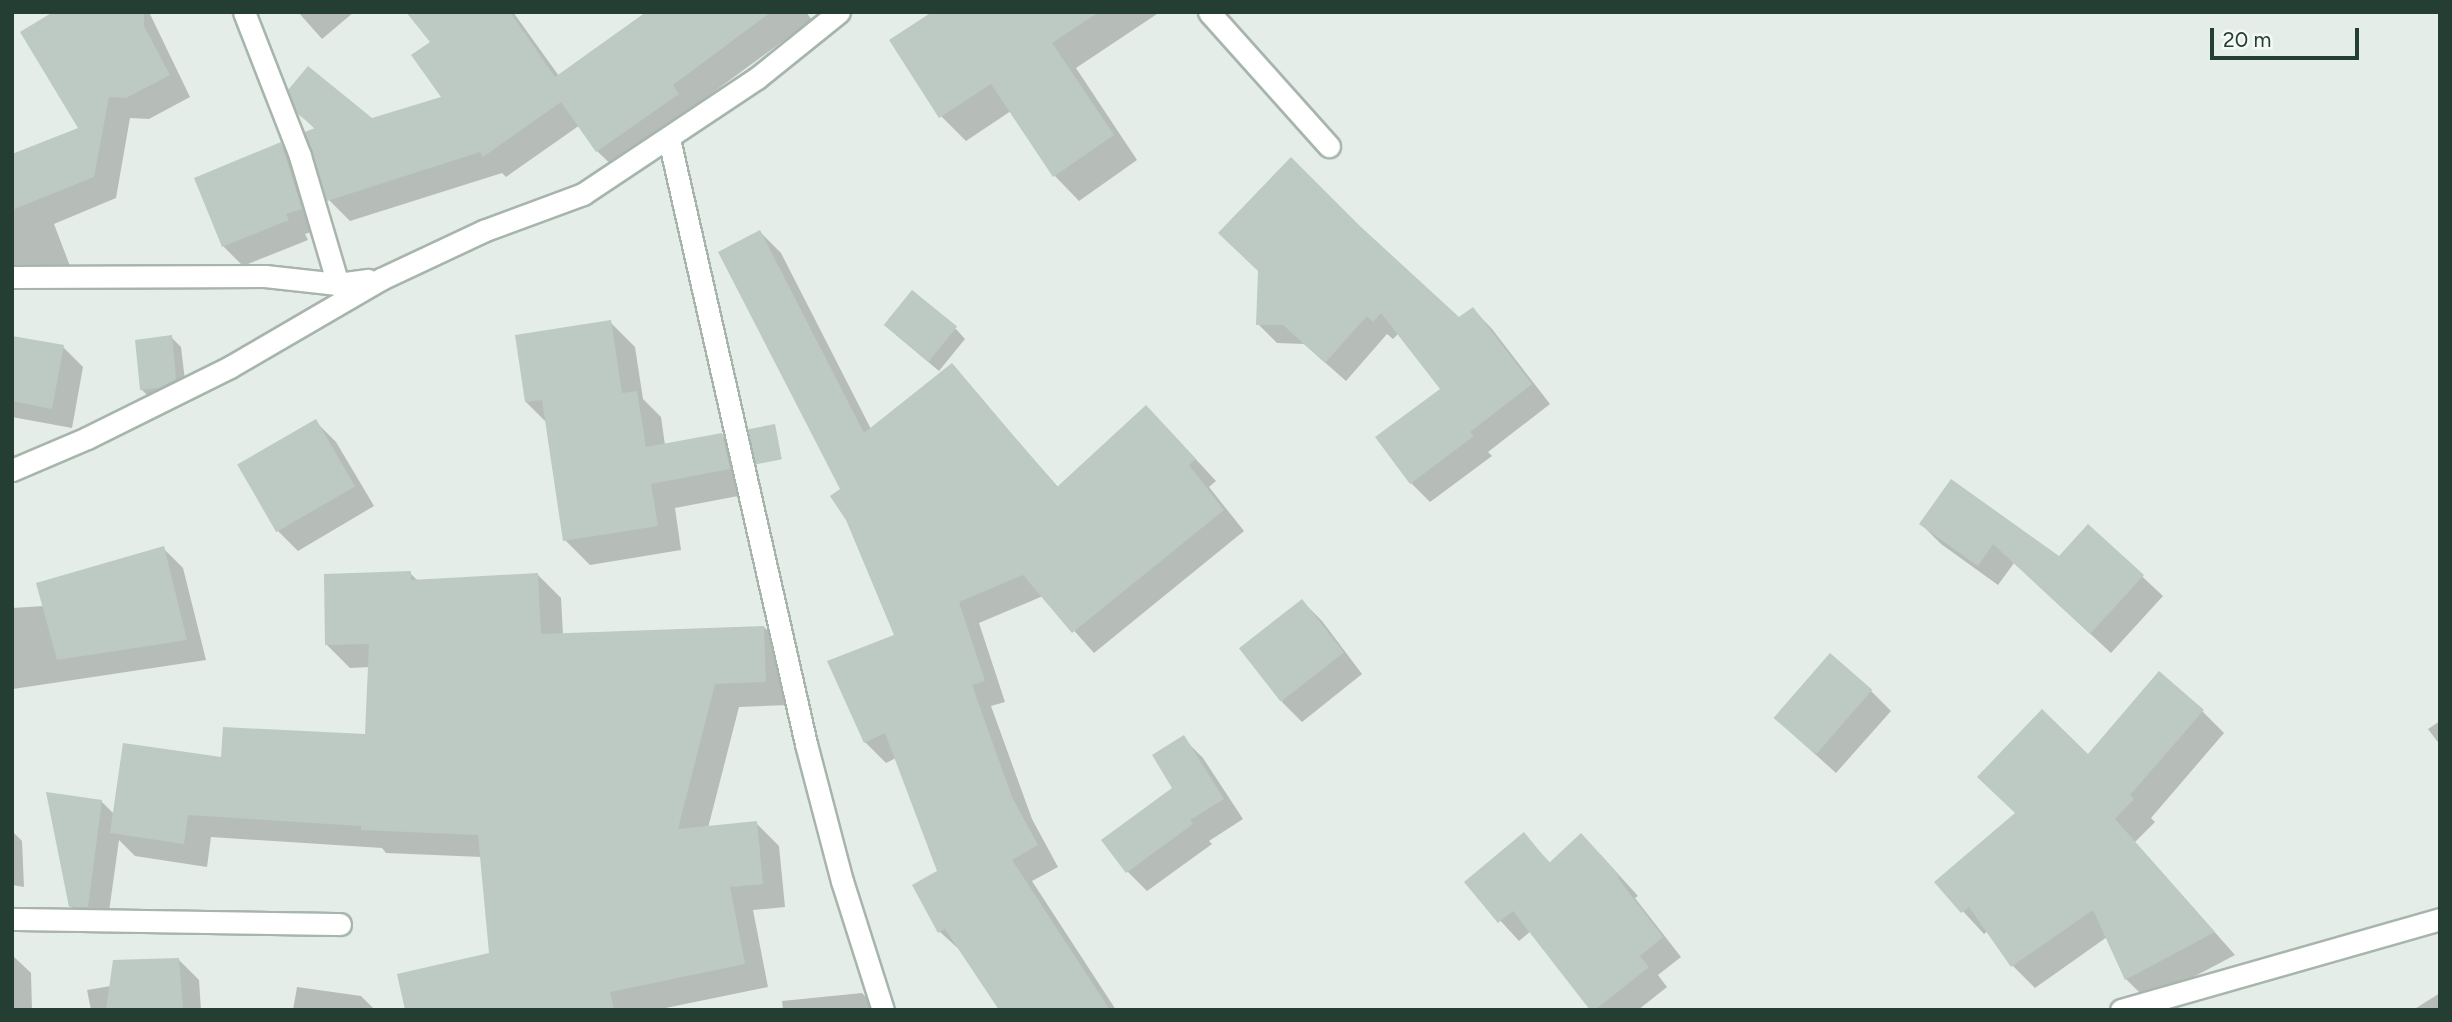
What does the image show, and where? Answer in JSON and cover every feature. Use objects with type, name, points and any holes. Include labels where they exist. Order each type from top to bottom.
[{"type":"street","points":[[244,12],[300,156],[338,284]]},
{"type":"street","points":[[12,470],[87,439],[230,367],[381,279],[483,232],[583,194],[757,78],[839,12]]},
{"type":"street","points":[[1209,12],[1329,146]]},
{"type":"street","points":[[669,139],[806,744],[842,881],[883,1010]]},
{"type":"street","points":[[12,277],[57,279],[265,276],[338,284],[381,279]]},
{"type":"street","points":[[12,919],[340,924]]},
{"type":"street","points":[[2121,1010],[2440,919]]},
{"type":"building","points":[[53,12],[144,12],[144,26],[170,75],[126,98],[109,97],[94,177],[12,210],[12,154],[78,128],[20,32]]},
{"type":"building","points":[[406,12],[510,12],[555,77],[646,12],[771,12],[673,85],[679,94],[596,152],[561,102],[483,157],[480,152],[327,201],[305,132],[315,128],[298,114],[288,90],[308,66],[372,118],[441,97],[411,55],[430,42]]},
{"type":"building","points":[[932,12],[1099,12],[1052,43],[1114,135],[1053,177],[991,84],[939,118],[889,40]]},
{"type":"building","points":[[281,142],[302,209],[286,214],[289,220],[222,247],[194,178]]},
{"type":"building","points":[[1291,157],[1361,227],[1459,317],[1473,307],[1532,384],[1470,432],[1474,436],[1410,484],[1375,437],[1440,389],[1381,313],[1373,322],[1367,316],[1325,363],[1283,325],[1256,325],[1258,271],[1218,233]]},
{"type":"building","points":[[760,230],[864,433],[952,363],[1057,487],[1146,405],[1196,459],[1189,465],[1224,510],[1072,633],[1023,575],[959,602],[985,681],[972,685],[1012,797],[1038,845],[1012,860],[1110,1010],[999,1010],[945,929],[938,933],[912,885],[937,871],[885,733],[864,743],[827,661],[894,635],[846,520],[830,496],[840,489],[718,252]]},
{"type":"building","points":[[912,290],[957,327],[929,361],[884,325]]},
{"type":"building","points":[[611,320],[622,393],[637,391],[646,447],[722,433],[730,469],[651,484],[658,526],[563,541],[542,400],[525,402],[515,335]]},
{"type":"building","points":[[172,335],[176,379],[159,388],[140,390],[135,340]]},
{"type":"building","points":[[12,336],[64,345],[52,409],[12,401]]},
{"type":"building","points":[[316,419],[355,487],[276,532],[237,464]]},
{"type":"building","points":[[775,424],[782,459],[755,464],[748,429]]},
{"type":"building","points":[[1951,479],[2059,556],[2088,524],[2144,575],[2090,634],[1993,544],[1978,566],[1919,524]]},
{"type":"building","points":[[164,546],[187,640],[57,660],[36,583]]},
{"type":"building","points":[[411,571],[411,580],[538,573],[541,634],[764,626],[766,682],[715,684],[678,829],[757,821],[763,884],[730,887],[745,964],[610,992],[614,1010],[405,1010],[397,974],[489,953],[478,835],[361,830],[361,826],[188,815],[184,844],[110,833],[123,743],[221,757],[223,727],[365,734],[369,644],[325,645],[324,574]]},
{"type":"building","points":[[1302,599],[1344,653],[1281,702],[1239,648]]},
{"type":"building","points":[[1830,653],[1872,690],[1816,755],[1774,718]]},
{"type":"building","points":[[2159,671],[2204,710],[2130,795],[2134,799],[2115,819],[2215,932],[2125,980],[2093,910],[2011,967],[1969,907],[1961,913],[1934,882],[2015,813],[1977,777],[2042,709],[2088,754]]},
{"type":"building","points":[[1184,735],[1224,799],[1190,820],[1193,824],[1126,873],[1101,840],[1172,788],[1152,755]]},
{"type":"building","points":[[46,792],[102,800],[88,907],[69,907]]},
{"type":"building","points":[[1524,832],[1549,863],[1581,833],[1620,876],[1618,878],[1663,937],[1640,956],[1649,967],[1595,1010],[1590,1010],[1513,911],[1498,923],[1464,882]]},
{"type":"building","points":[[179,958],[183,1010],[106,1010],[113,960]]}]
